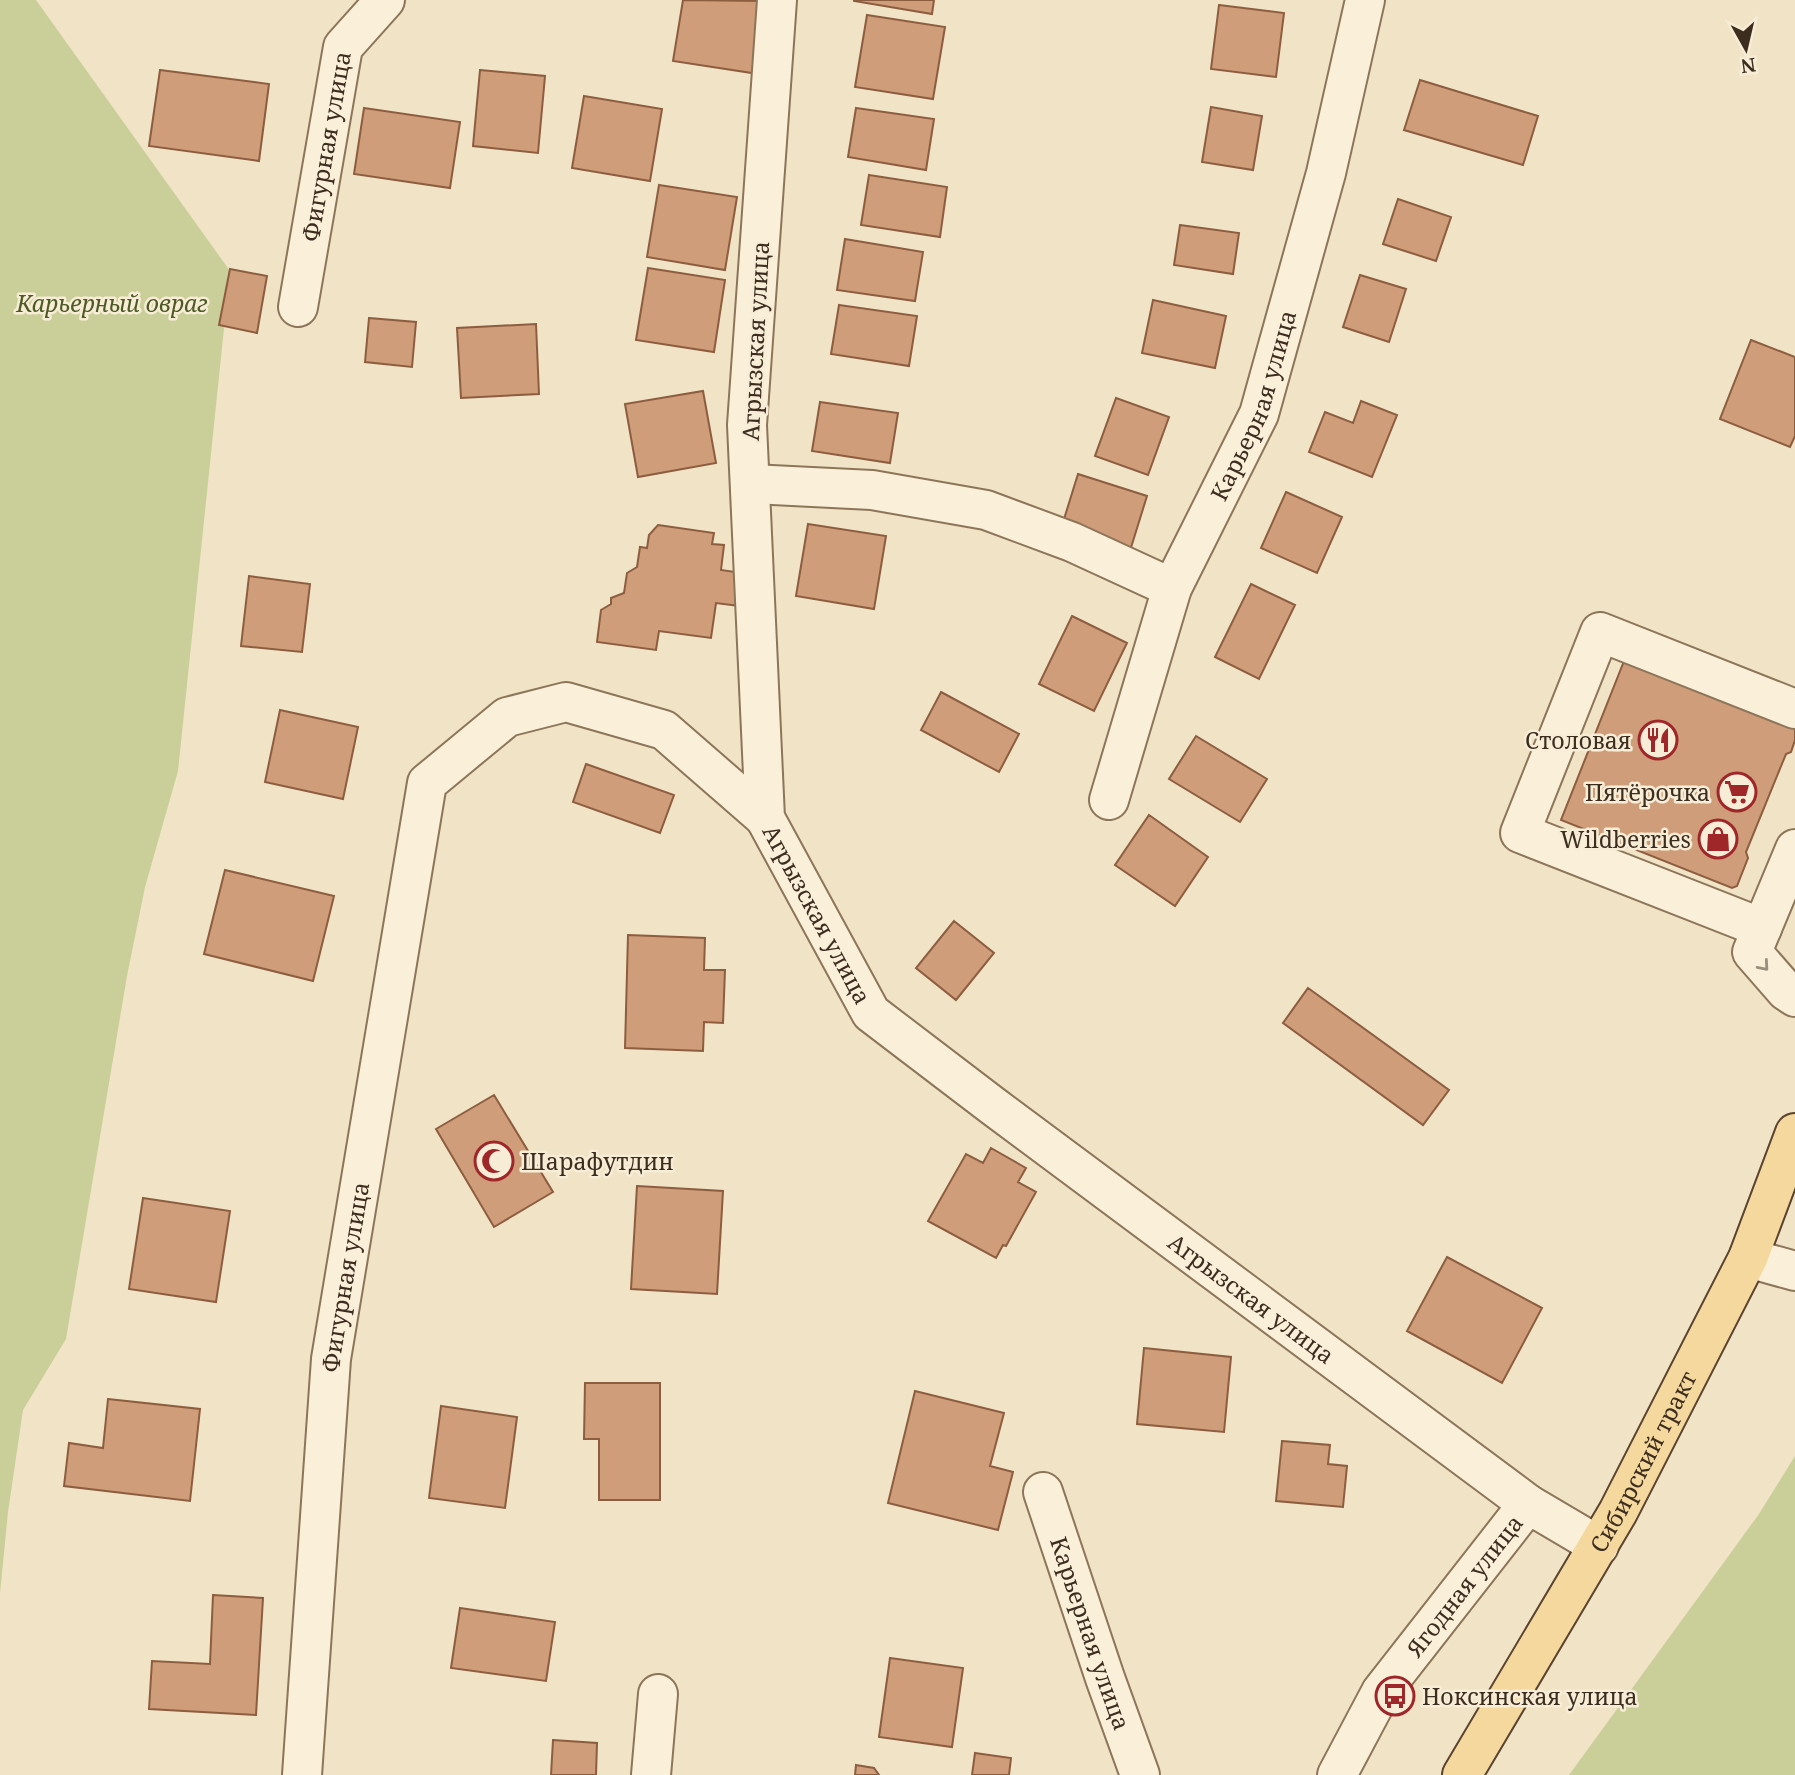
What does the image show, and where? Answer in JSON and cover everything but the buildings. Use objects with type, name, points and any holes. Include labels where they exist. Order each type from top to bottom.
[{"type":"main road","name":"Сибирский тракт","points":[[1462,1775],[1618,1512],[1748,1258],[1795,1133]]},
{"type":"street","name":"Фигурная улица","points":[[298,307],[344,47],[385,0]]},
{"type":"street","name":"Агрызская улица","points":[[777,0],[747,425],[765,818],[871,1013],[1528,1504],[1599,1546]]},
{"type":"street","name":"Карьерная улица","points":[[1109,800],[1172,588],[1259,414],[1326,173],[1365,0]]},
{"type":"street","points":[[750,484],[872,490],[986,510],[1072,542],[1172,588]]},
{"type":"street","points":[[1762,928],[1520,833],[1600,632],[1795,709]]},
{"type":"street","name":"Фигурная улица","points":[[302,1775],[331,1359],[427,783],[507,717],[566,702],[664,730],[765,818]]},
{"type":"street","points":[[1795,849],[1752,952],[1786,991],[1795,997]]},
{"type":"street","points":[[1748,1258],[1795,1271]]},
{"type":"street","name":"Карьерная улица","points":[[1042,1492],[1140,1775]]},
{"type":"street","name":"Ягодная улица","points":[[1337,1775],[1381,1692],[1528,1504]]},
{"type":"street","points":[[651,1775],[658,1694]]},
{"type":"green space","name":"Карьерный овраг","points":[[0,0],[36,0],[230,271],[178,771],[145,887],[127,976],[66,1339],[23,1410],[8,1512],[0,1593]]},
{"type":"green space","points":[[1795,1456],[1795,1775],[1569,1775],[1759,1514]]},
{"type":"place","name":"Столовая","points":[[1658,740]]},
{"type":"place","name":"Пятёрочка","points":[[1737,792]]},
{"type":"place","name":"Wildberries","points":[[1718,839]]},
{"type":"place","name":"Шарафутдин","points":[[494,1161]]},
{"type":"place","name":"Ноксинская улица","points":[[1395,1696]]}]
